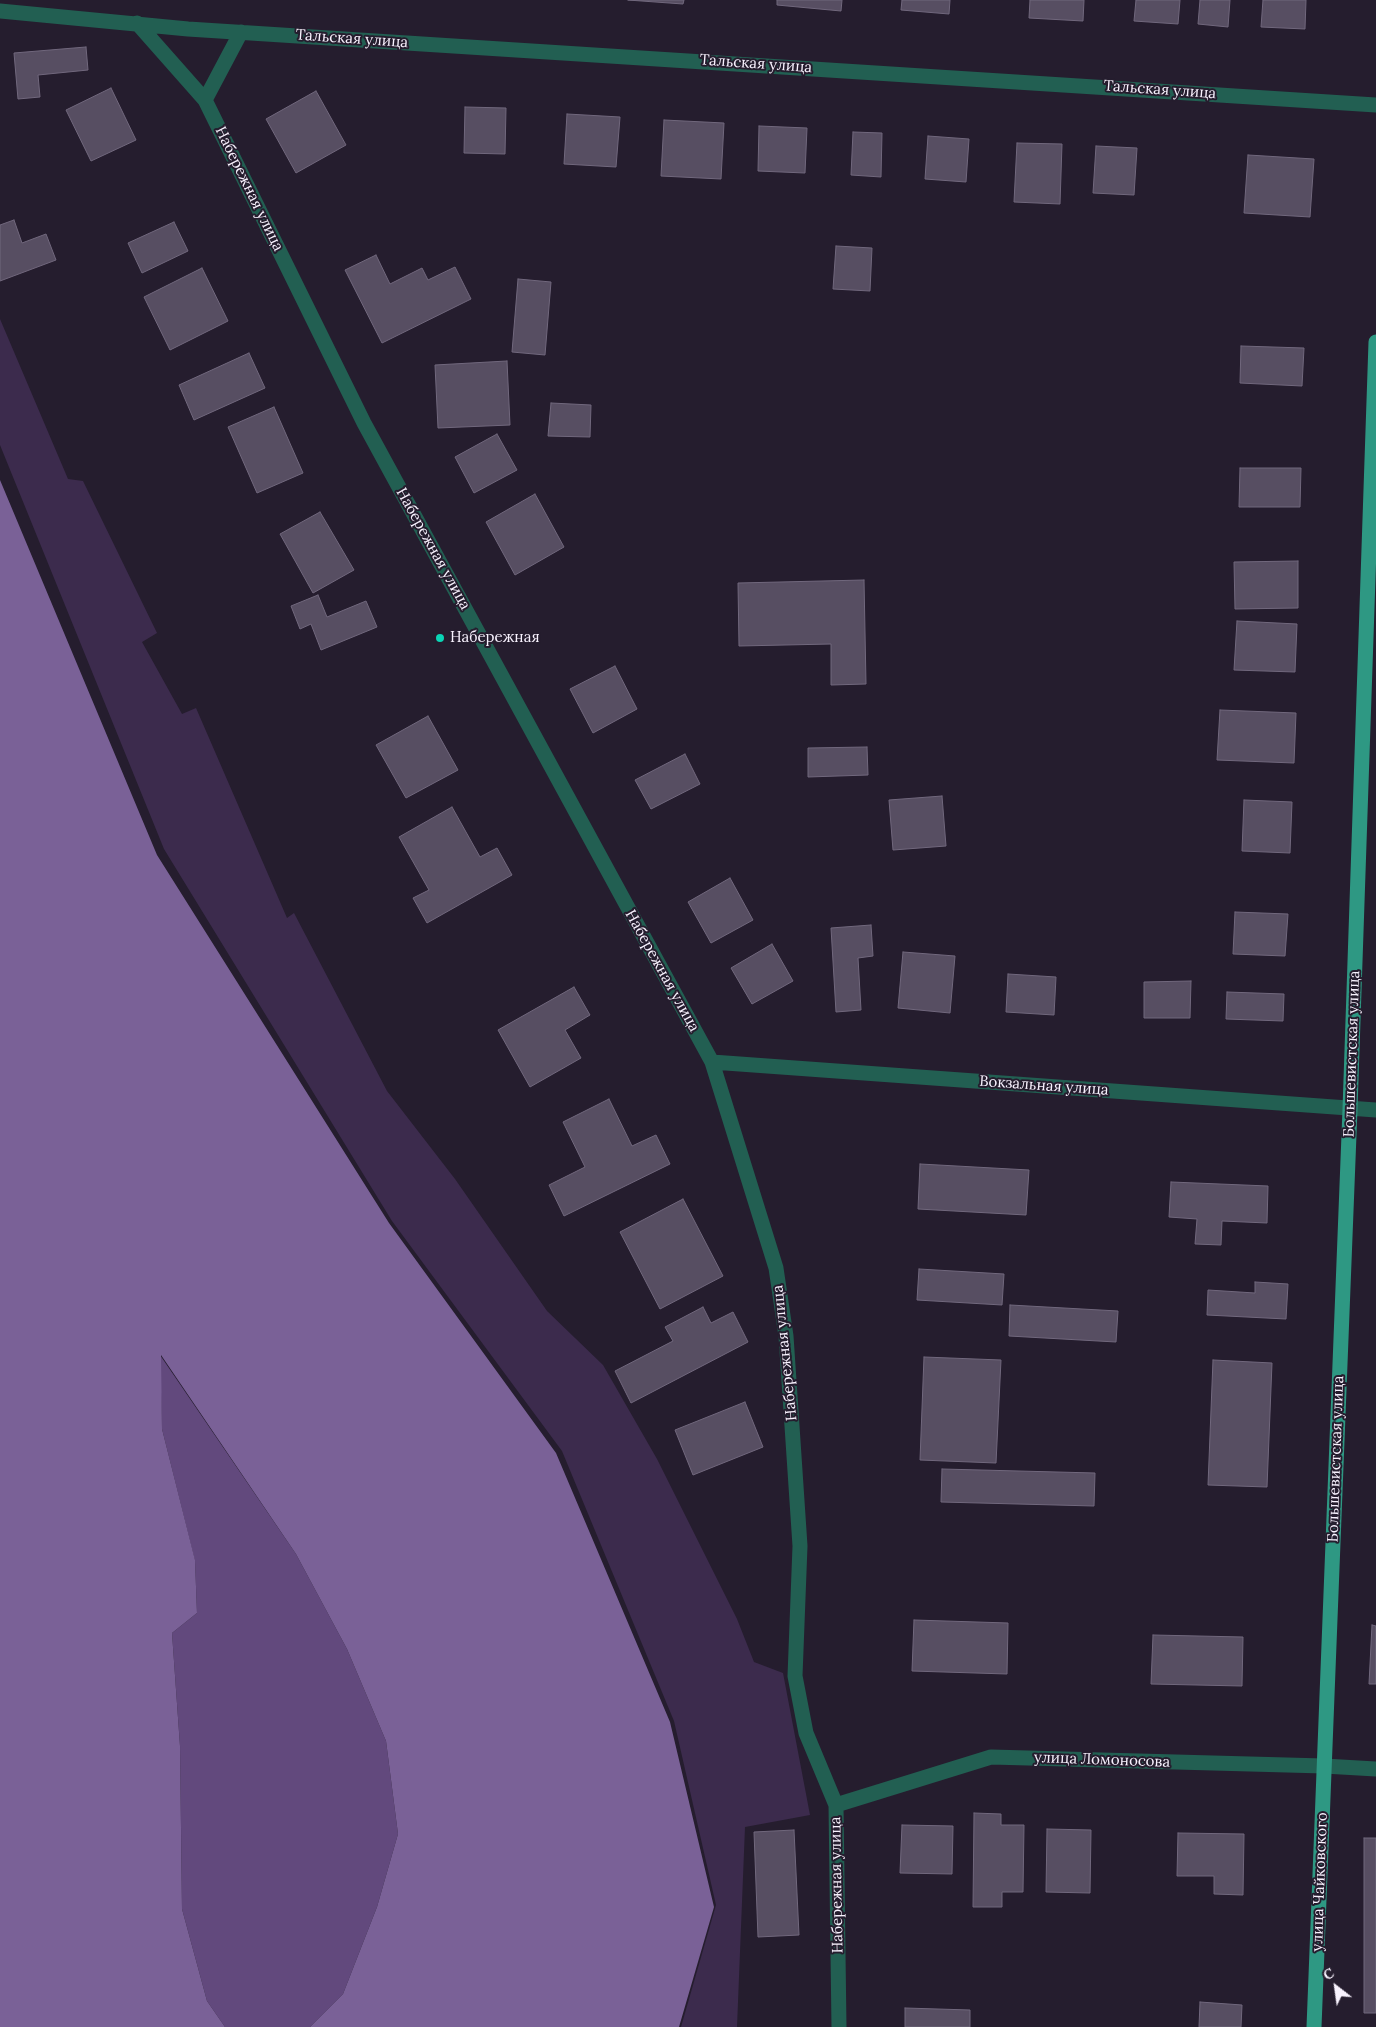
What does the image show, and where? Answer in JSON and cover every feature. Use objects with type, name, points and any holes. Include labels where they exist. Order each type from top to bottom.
[{"type":"main road","name":"Большевистская улица","points":[[1324,1766],[1350,1109],[1376,342]]},
{"type":"main road","name":"улица Чайковского","points":[[1314,2027],[1324,1766]]},
{"type":"street","name":"Тальская улица","points":[[0,11],[188,29],[1376,104]]},
{"type":"street","name":"Набережная улица","points":[[137,23],[205,100],[364,423],[712,1062],[776,1268],[786,1336],[800,1546],[795,1676],[806,1733],[836,1805],[839,2027]]},
{"type":"street","points":[[205,100],[241,32]]},
{"type":"street","name":"Вокзальная улица","points":[[712,1062],[1376,1110]]},
{"type":"street","name":"улица Ломоносова","points":[[836,1805],[991,1757],[1376,1769]]},
{"type":"shaded area","points":[[0,319],[68,479],[83,481],[157,633],[142,642],[182,714],[196,708],[287,918],[294,913],[387,1091],[455,1179],[547,1311],[603,1365],[657,1459],[737,1619],[754,1662],[783,1673],[810,1815],[745,1827],[737,2027],[681,2027],[716,1905],[674,1721],[562,1451],[392,1221],[164,849],[0,445]]},
{"type":"shaded area","points":[[0,480],[157,855],[389,1223],[556,1453],[670,1722],[714,1907],[679,2027],[310,2027],[343,1994],[377,1907],[398,1834],[386,1741],[347,1649],[296,1554],[161,1355],[162,1429],[195,1560],[197,1613],[172,1633],[180,1746],[182,1909],[207,2001],[225,2027],[0,2027]]},
{"type":"shaded area","points":[[160,1355],[296,1554],[347,1649],[386,1741],[398,1834],[377,1907],[343,1994],[310,2027],[225,2027],[207,2001],[182,1909],[180,1746],[172,1633],[197,1613],[195,1561],[162,1429]]},
{"type":"building","points":[[628,0],[684,0],[683,4]]},
{"type":"building","points":[[777,0],[842,0],[841,11],[777,5]]},
{"type":"building","points":[[902,0],[950,0],[949,14],[901,10]]},
{"type":"building","points":[[1030,0],[1084,0],[1083,21],[1029,18]]},
{"type":"building","points":[[1136,0],[1180,0],[1178,24],[1134,21]]},
{"type":"building","points":[[1200,0],[1230,0],[1228,27],[1198,24]]},
{"type":"building","points":[[1263,0],[1306,0],[1305,29],[1261,27]]},
{"type":"building","points":[[86,47],[88,70],[38,75],[40,97],[18,99],[14,53]]},
{"type":"building","points":[[111,88],[136,140],[91,161],[66,110]]},
{"type":"building","points":[[316,91],[346,145],[296,173],[266,119]]},
{"type":"building","points":[[465,107],[506,108],[505,154],[464,153]]},
{"type":"building","points":[[567,114],[620,117],[616,167],[564,164]]},
{"type":"building","points":[[664,120],[724,123],[721,179],[661,176]]},
{"type":"building","points":[[759,126],[807,128],[805,173],[758,171]]},
{"type":"building","points":[[853,132],[882,133],[881,177],[851,175]]},
{"type":"building","points":[[928,136],[969,139],[966,182],[925,179]]},
{"type":"building","points":[[1017,143],[1062,144],[1060,204],[1014,202]]},
{"type":"building","points":[[1096,146],[1137,148],[1134,195],[1093,193]]},
{"type":"building","points":[[1248,155],[1314,159],[1310,217],[1244,213]]},
{"type":"building","points":[[14,220],[22,243],[46,234],[56,260],[0,281],[0,225]]},
{"type":"building","points":[[174,222],[188,251],[142,273],[128,243]]},
{"type":"building","points":[[836,246],[872,248],[870,291],[833,289]]},
{"type":"building","points":[[376,255],[390,284],[422,268],[428,280],[455,267],[471,299],[382,343],[345,270]]},
{"type":"building","points":[[202,268],[228,321],[170,350],[144,297]]},
{"type":"building","points":[[518,279],[551,282],[545,355],[512,352]]},
{"type":"building","points":[[1241,346],[1304,348],[1302,386],[1240,383]]},
{"type":"building","points":[[249,353],[265,388],[194,420],[179,385]]},
{"type":"building","points":[[507,361],[510,425],[438,428],[435,365]]},
{"type":"building","points":[[551,403],[591,405],[590,437],[548,436]]},
{"type":"building","points":[[274,407],[303,473],[257,493],[228,427]]},
{"type":"building","points":[[497,434],[517,470],[474,493],[455,457]]},
{"type":"building","points":[[1240,468],[1301,468],[1300,507],[1239,507]]},
{"type":"building","points":[[535,494],[564,547],[515,575],[486,522]]},
{"type":"building","points":[[320,512],[354,570],[313,593],[280,534]]},
{"type":"building","points":[[1298,561],[1298,608],[1235,609],[1234,562]]},
{"type":"building","points":[[864,580],[866,684],[831,685],[831,644],[739,646],[738,583]]},
{"type":"building","points":[[318,595],[327,617],[366,601],[377,627],[321,650],[311,624],[300,629],[291,606]]},
{"type":"building","points":[[1237,621],[1297,624],[1295,672],[1234,670]]},
{"type":"building","points":[[615,666],[637,709],[593,733],[570,689]]},
{"type":"building","points":[[1220,710],[1296,713],[1294,763],[1217,760]]},
{"type":"building","points":[[428,716],[458,770],[406,798],[376,745]]},
{"type":"building","points":[[867,747],[868,775],[808,777],[808,748]]},
{"type":"building","points":[[685,754],[700,784],[651,809],[635,780]]},
{"type":"building","points":[[942,796],[946,846],[893,850],[889,800]]},
{"type":"building","points":[[1244,800],[1292,802],[1290,853],[1242,851]]},
{"type":"building","points":[[452,807],[480,857],[497,848],[512,875],[427,923],[413,898],[429,890],[399,837]]},
{"type":"building","points":[[730,878],[753,920],[711,943],[688,902]]},
{"type":"building","points":[[1235,912],[1288,914],[1285,956],[1233,954]]},
{"type":"building","points":[[871,925],[873,956],[858,958],[861,1010],[836,1012],[831,928]]},
{"type":"building","points":[[772,944],[793,981],[752,1004],[731,968]]},
{"type":"building","points":[[903,952],[955,956],[950,1013],[898,1008]]},
{"type":"building","points":[[1008,974],[1056,977],[1054,1015],[1006,1012]]},
{"type":"building","points":[[1191,981],[1190,1018],[1144,1018],[1144,982]]},
{"type":"building","points":[[574,987],[590,1015],[565,1030],[581,1058],[530,1087],[498,1030]]},
{"type":"building","points":[[1227,992],[1284,994],[1283,1021],[1226,1019]]},
{"type":"building","points":[[609,1099],[632,1146],[656,1135],[670,1164],[564,1216],[549,1185],[585,1167],[563,1122]]},
{"type":"building","points":[[920,1164],[1029,1170],[1026,1215],[918,1209]]},
{"type":"building","points":[[1171,1182],[1268,1186],[1267,1223],[1222,1221],[1221,1245],[1195,1244],[1197,1219],[1169,1217]]},
{"type":"building","points":[[683,1199],[723,1276],[660,1309],[620,1232]]},
{"type":"building","points":[[919,1269],[1004,1274],[1002,1305],[917,1300]]},
{"type":"building","points":[[1255,1282],[1288,1284],[1286,1319],[1207,1315],[1208,1290],[1255,1293]]},
{"type":"building","points":[[1010,1305],[1118,1311],[1116,1342],[1009,1336]]},
{"type":"building","points":[[703,1307],[711,1323],[733,1312],[748,1342],[631,1403],[615,1371],[673,1341],[665,1327]]},
{"type":"building","points":[[924,1357],[1001,1360],[996,1463],[920,1460]]},
{"type":"building","points":[[1213,1360],[1272,1363],[1267,1487],[1208,1485]]},
{"type":"building","points":[[745,1402],[763,1447],[693,1475],[675,1430]]},
{"type":"building","points":[[942,1469],[1095,1473],[1094,1506],[941,1502]]},
{"type":"building","points":[[914,1620],[1008,1623],[1007,1674],[912,1671]]},
{"type":"building","points":[[1372,1625],[1376,1626],[1376,1684],[1369,1684]]},
{"type":"building","points":[[1153,1635],[1243,1637],[1242,1686],[1151,1684]]},
{"type":"building","points":[[974,1813],[1001,1814],[1001,1825],[1024,1825],[1023,1892],[1002,1892],[1002,1907],[973,1907]]},
{"type":"building","points":[[902,1825],[953,1826],[952,1874],[900,1873]]},
{"type":"building","points":[[1047,1829],[1091,1830],[1090,1893],[1046,1892]]},
{"type":"building","points":[[794,1830],[799,1935],[758,1937],[754,1832]]},
{"type":"building","points":[[1178,1833],[1244,1834],[1243,1895],[1214,1894],[1214,1876],[1177,1876]]},
{"type":"building","points":[[1364,1838],[1376,1838],[1376,2013],[1364,2013]]},
{"type":"building","points":[[1200,2002],[1242,2005],[1241,2027],[1199,2027]]},
{"type":"building","points":[[905,2008],[970,2010],[970,2027],[905,2027]]},
{"type":"place","name":"Набережная","points":[[440,638]]}]
